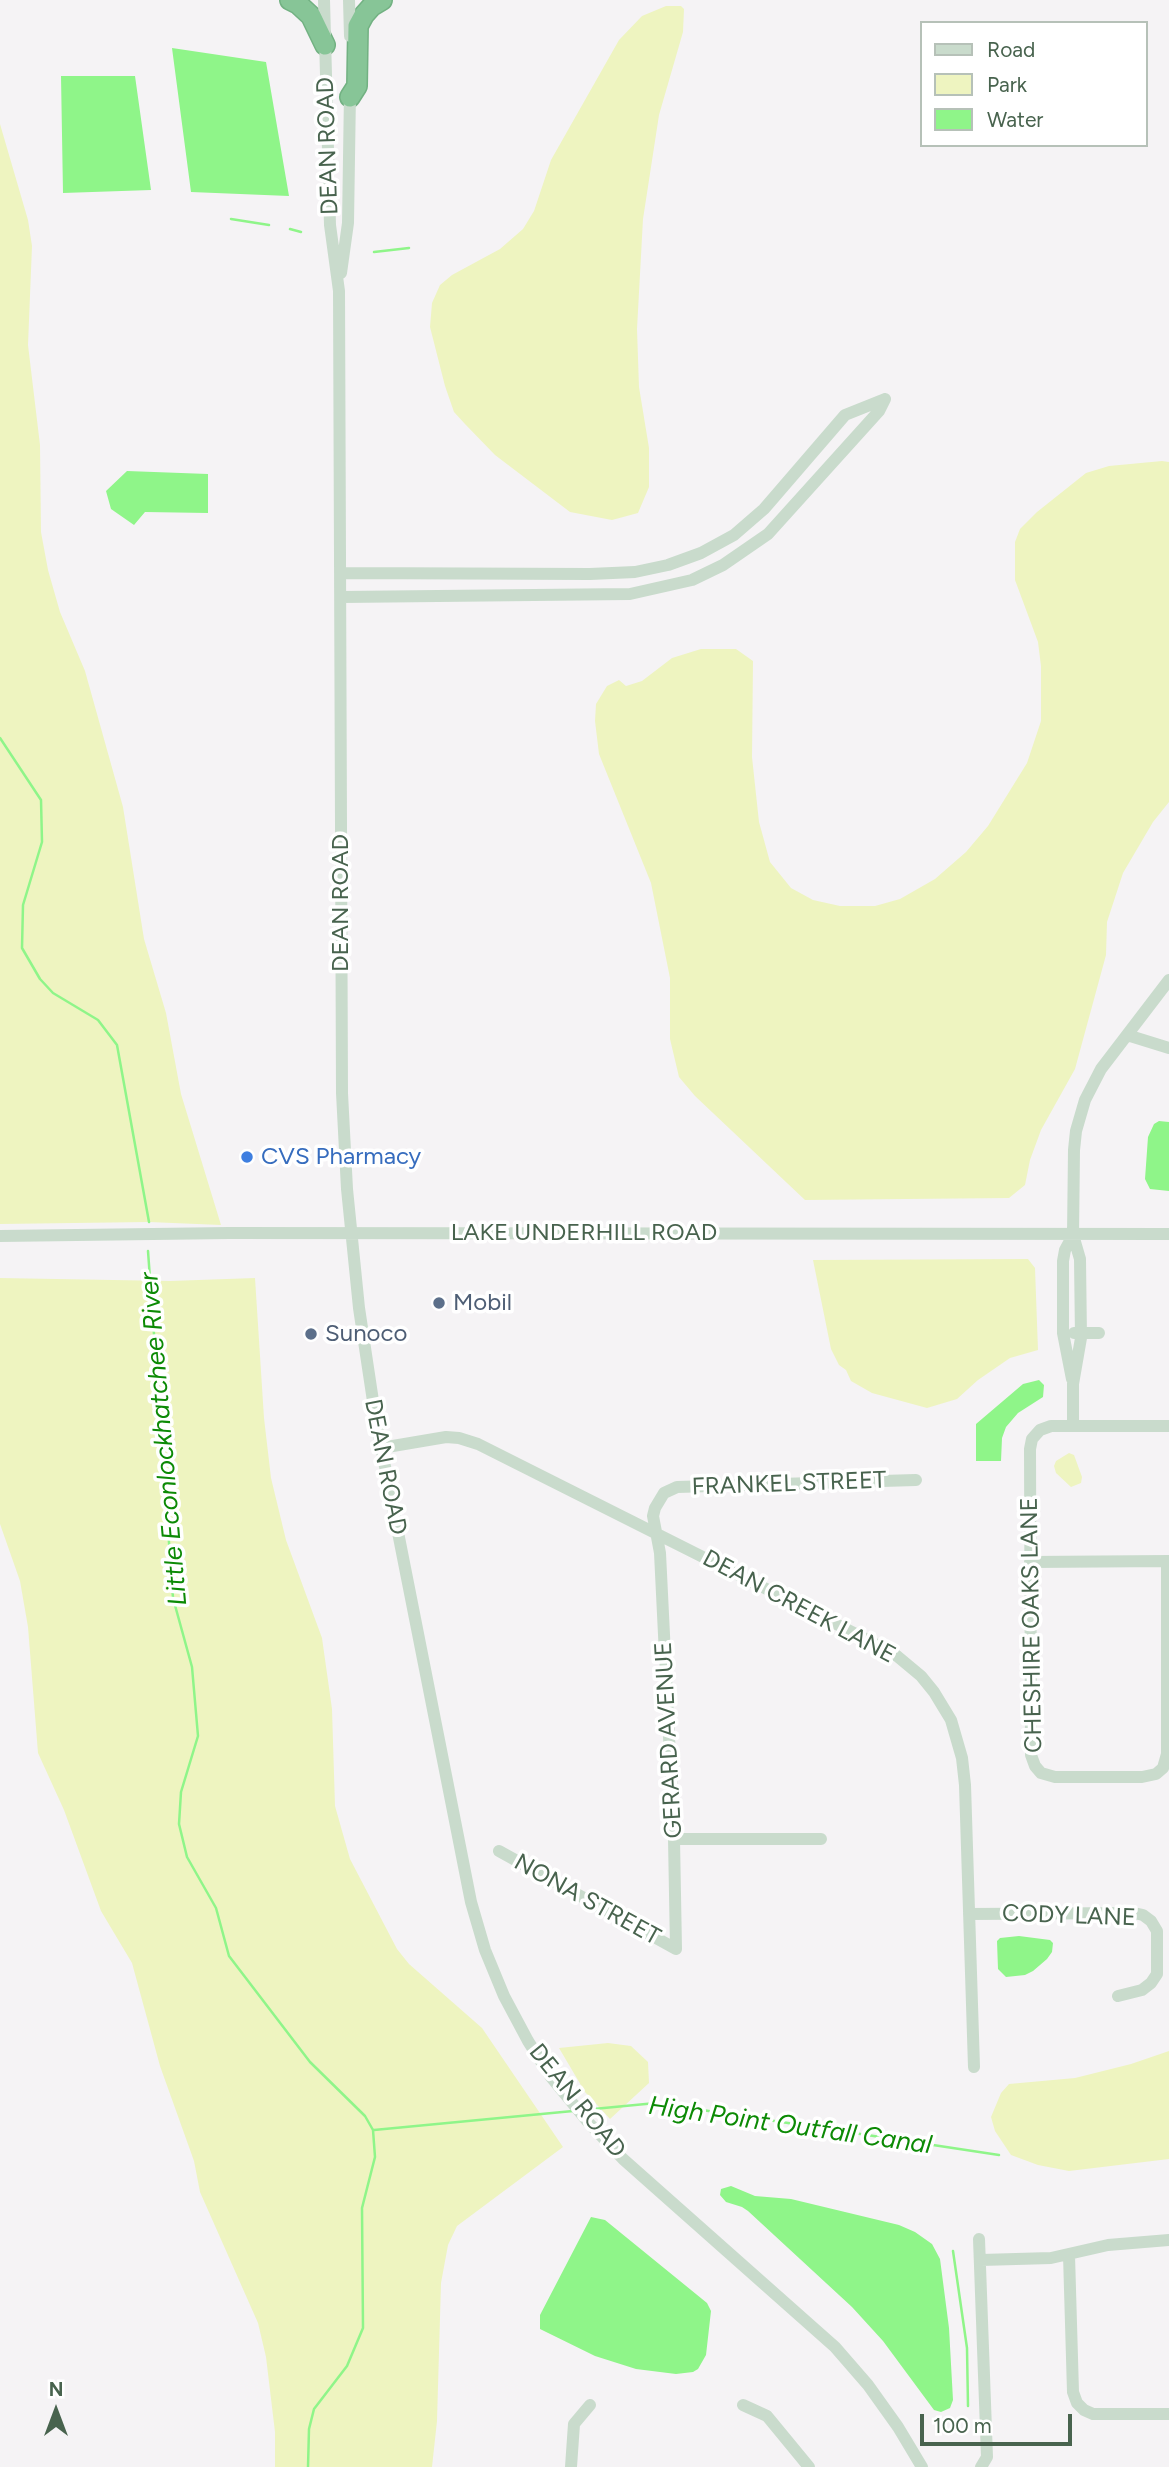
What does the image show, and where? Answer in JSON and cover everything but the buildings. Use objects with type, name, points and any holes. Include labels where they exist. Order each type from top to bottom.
[{"type":"highway","points":[[290,0],[311,16],[325,45]]},
{"type":"highway","points":[[350,97],[357,86],[358,26],[372,6],[382,0]]},
{"type":"street","name":"DEAN ROAD","points":[[324,0],[330,225],[339,291],[342,1093],[350,1233],[365,1354],[381,1448],[471,1902],[485,1950],[504,1996],[551,2077],[623,2159],[835,2347],[868,2385],[922,2467]]},
{"type":"street","name":"DEAN ROAD","points":[[339,291],[348,223],[349,0]]},
{"type":"street","points":[[341,573],[590,574],[635,572],[668,565],[701,553],[734,534],[764,509],[845,415],[885,399],[879,411],[821,472],[768,534],[723,565],[692,580],[630,594],[342,597]]},
{"type":"street","points":[[1073,1426],[1073,1384],[1081,1333],[1080,1259],[1073,1235],[1074,1150],[1080,1116],[1095,1080],[1169,980]]},
{"type":"street","points":[[1127,1035],[1169,1048]]},
{"type":"street","name":"LAKE UNDERHILL ROAD","points":[[0,1236],[350,1233],[1169,1234]]},
{"type":"street","points":[[1073,1235],[1063,1256],[1063,1333],[1073,1384]]},
{"type":"street","points":[[1063,1333],[1100,1333]]},
{"type":"street","name":"CHESHIRE OAKS LANE","points":[[1168,1561],[1167,1759],[1163,1768],[1156,1774],[1142,1777],[1045,1775],[1037,1769],[1031,1755],[1031,1441],[1044,1428],[1169,1426]]},
{"type":"street","name":"DEAN CREEK LANE","points":[[381,1448],[446,1437],[470,1440],[882,1647],[913,1669],[927,1683],[950,1720],[962,1758],[974,2067]]},
{"type":"street","name":"FRANKEL STREET","points":[[656,1532],[653,1516],[655,1508],[664,1493],[677,1487],[916,1480]]},
{"type":"street","name":"GERARD AVENUE","points":[[656,1532],[660,1553],[674,1839],[676,1949]]},
{"type":"street","points":[[1030,1562],[1168,1561]]},
{"type":"street","points":[[674,1839],[821,1839]]},
{"type":"street","name":"NONA STREET","points":[[499,1851],[676,1949]]},
{"type":"street","name":"CODY LANE","points":[[969,1914],[1143,1915],[1157,1931],[1157,1974],[1142,1990],[1118,1996]]},
{"type":"street","points":[[979,2239],[987,2457],[981,2467]]},
{"type":"street","points":[[981,2260],[1043,2259],[1108,2245],[1169,2240]]},
{"type":"street","points":[[1069,2255],[1073,2392],[1077,2403],[1093,2414],[1169,2414]]},
{"type":"street","points":[[571,2467],[573,2427],[590,2405]]},
{"type":"street","points":[[743,2405],[767,2416],[809,2467]]},
{"type":"green space","points":[[666,6],[681,6],[684,9],[683,32],[659,115],[643,219],[637,329],[639,387],[649,448],[649,487],[638,513],[612,520],[570,512],[495,455],[454,412],[430,327],[432,303],[440,285],[452,275],[500,249],[523,229],[534,211],[551,160],[619,40],[642,16]]},
{"type":"green space","points":[[0,124],[28,220],[32,246],[28,345],[40,445],[41,532],[48,570],[60,612],[85,671],[123,807],[144,939],[166,1013],[181,1094],[221,1225],[149,1222],[0,1224]]},
{"type":"green space","points":[[1169,462],[1169,802],[1153,822],[1123,873],[1107,922],[1106,955],[1075,1069],[1041,1130],[1030,1160],[1025,1185],[1009,1198],[805,1200],[695,1096],[679,1077],[670,1039],[670,978],[651,883],[599,754],[596,704],[607,686],[619,680],[626,686],[642,681],[672,658],[701,649],[736,649],[753,661],[752,757],[759,822],[770,862],[791,888],[813,900],[840,906],[875,906],[900,899],[935,879],[966,852],[988,826],[1027,763],[1041,721],[1038,642],[1015,580],[1015,542],[1020,529],[1086,473],[1109,466]]},
{"type":"green space","points":[[1028,1259],[1035,1268],[1038,1350],[1010,1358],[978,1380],[957,1399],[927,1408],[872,1393],[851,1381],[846,1370],[839,1365],[831,1349],[813,1260]]},
{"type":"green space","points":[[0,1278],[170,1281],[255,1278],[264,1418],[271,1478],[286,1540],[322,1638],[332,1709],[335,1806],[350,1859],[397,1949],[409,1964],[482,2028],[563,2147],[457,2226],[448,2245],[441,2283],[437,2421],[432,2467],[275,2467],[275,2432],[266,2357],[258,2323],[200,2192],[194,2161],[160,2066],[132,1963],[101,1911],[64,1810],[38,1753],[28,1627],[20,1581],[0,1524]]},
{"type":"green space","points":[[1069,1453],[1074,1455],[1082,1477],[1081,1483],[1071,1487],[1056,1473],[1054,1466],[1056,1461]]},
{"type":"green space","points":[[608,2043],[631,2046],[648,2062],[649,2083],[610,2119],[585,2092],[559,2048]]},
{"type":"green space","points":[[1169,2051],[1169,2159],[1069,2171],[1038,2165],[1011,2155],[995,2131],[991,2117],[1001,2093],[1009,2084],[1075,2078]]},
{"type":"water","points":[[172,48],[266,62],[289,196],[191,192]]},
{"type":"water","points":[[61,76],[135,76],[151,190],[63,193]]},
{"type":"water","points":[[127,471],[208,474],[208,513],[145,512],[134,525],[111,509],[106,491]]},
{"type":"water","points":[[1159,1121],[1169,1122],[1169,1191],[1150,1189],[1145,1179],[1148,1137],[1154,1124]]},
{"type":"water","points":[[1039,1380],[1044,1385],[1043,1397],[1018,1413],[1006,1427],[1002,1438],[1001,1461],[976,1461],[976,1424],[1023,1384]]},
{"type":"water","points":[[1019,1936],[1050,1940],[1053,1943],[1052,1952],[1033,1971],[1025,1975],[1006,1977],[998,1969],[997,1941],[1000,1938]]},
{"type":"water","points":[[731,2186],[755,2196],[791,2199],[899,2225],[932,2244],[940,2259],[949,2328],[953,2400],[950,2408],[941,2412],[934,2410],[883,2341],[852,2307],[748,2211],[726,2202],[720,2195],[721,2189]]},
{"type":"water","points":[[591,2217],[605,2220],[707,2303],[711,2311],[706,2355],[698,2369],[676,2374],[636,2369],[595,2356],[540,2329],[540,2315]]},
{"type":"waterway","points":[[231,219],[269,225]]},
{"type":"waterway","points":[[290,229],[301,232]]},
{"type":"waterway","points":[[374,252],[409,248]]},
{"type":"waterway","name":"Little Econlockhatchee River","points":[[0,738],[41,800],[42,842],[23,905],[22,948],[40,979],[53,993],[98,1020],[117,1045],[149,1222]]},
{"type":"waterway","name":"Little Econlockhatchee River","points":[[148,1251],[173,1598],[192,1667],[198,1736],[181,1792],[179,1824],[187,1857],[216,1908],[229,1956],[310,2062],[365,2116],[373,2130],[375,2157],[362,2208],[363,2328],[347,2366],[314,2409],[309,2429],[308,2467]]},
{"type":"waterway","name":"High Point Outfall Canal","points":[[583,2110],[656,2103],[999,2155]]},
{"type":"waterway","name":"High Point Outfall Canal","points":[[374,2130],[573,2111]]},
{"type":"waterway","points":[[953,2251],[967,2348],[968,2406]]},
{"type":"place","name":"CVS Pharmacy","points":[[247,1157]]},
{"type":"place","name":"Mobil","points":[[439,1303]]},
{"type":"place","name":"Sunoco","points":[[311,1334]]}]
